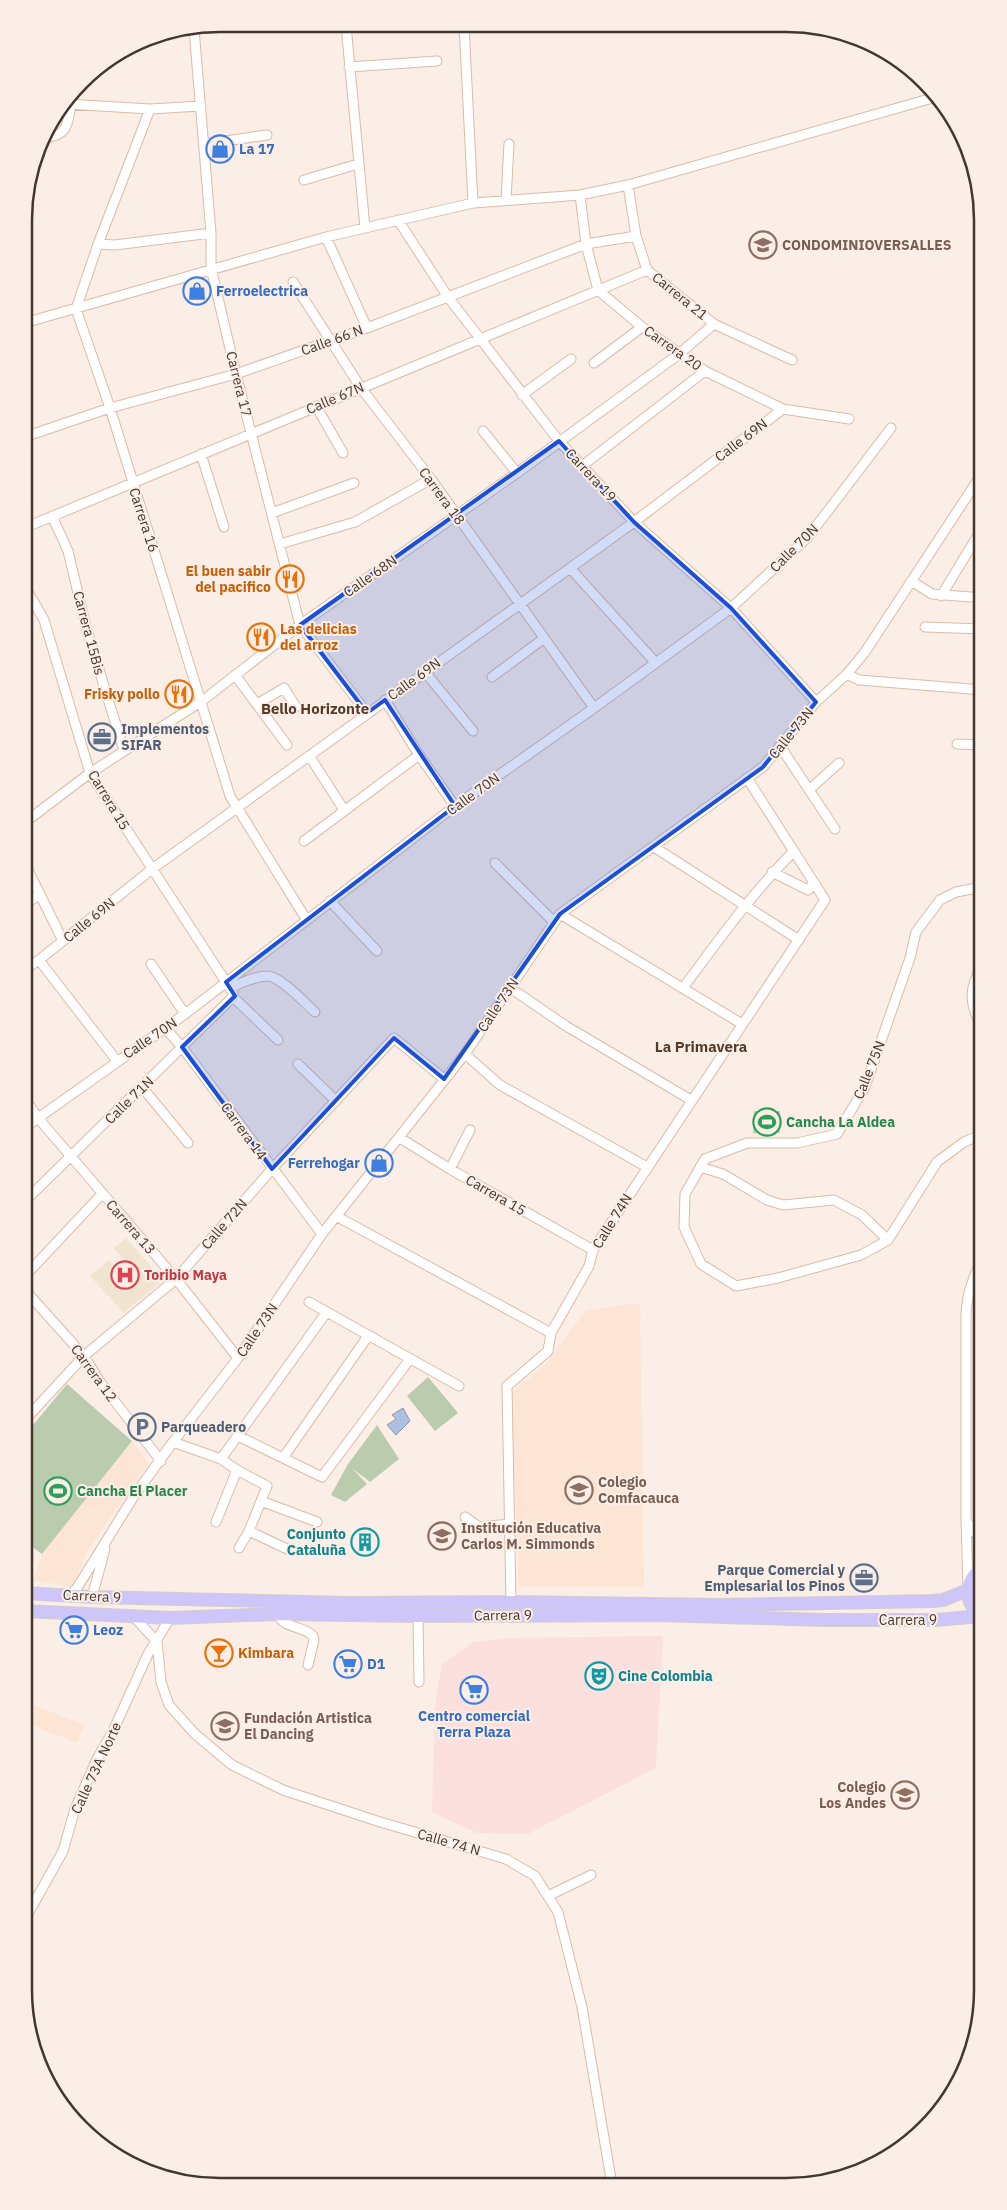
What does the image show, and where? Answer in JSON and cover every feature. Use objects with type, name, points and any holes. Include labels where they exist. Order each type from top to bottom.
[{"type":"main road","points":[[974,1573],[968,1588],[969,1600],[974,1610]]},
{"type":"main road","name":"Carrera 9","points":[[32,1593],[92,1597],[348,1603],[511,1602],[721,1605],[943,1600],[968,1588]]},
{"type":"main road","points":[[32,1609],[48,1605],[81,1605],[92,1597]]},
{"type":"main road","name":"Carrera 9","points":[[32,1611],[135,1618],[278,1614],[418,1616],[659,1615],[918,1620],[974,1617]]},
{"type":"street","points":[[347,33],[365,228]]},
{"type":"street","points":[[464,33],[473,203]]},
{"type":"street","name":"Carrera 17","points":[[194,34],[211,233],[211,268],[236,374],[300,625],[367,713]]},
{"type":"street","points":[[350,67],[437,61]]},
{"type":"street","points":[[32,321],[211,268],[398,220],[473,203],[580,194],[628,185],[930,99]]},
{"type":"street","points":[[73,104],[150,109],[201,106]]},
{"type":"street","points":[[76,309],[98,244],[150,109]]},
{"type":"street","points":[[53,137],[63,133],[67,125],[68,110]]},
{"type":"street","points":[[204,144],[267,136]]},
{"type":"street","points":[[506,200],[509,144]]},
{"type":"street","points":[[304,180],[358,164]]},
{"type":"street","name":"Carrera 21","points":[[628,185],[636,236],[647,270],[714,324],[792,360]]},
{"type":"street","points":[[580,194],[586,244],[598,290]]},
{"type":"street","name":"Carrera 19","points":[[398,220],[448,296],[559,441],[634,522],[731,608],[816,702]]},
{"type":"street","points":[[98,244],[115,245],[211,233]]},
{"type":"street","name":"Calle 66 N","points":[[32,434],[110,408],[236,374],[330,342],[586,244],[636,236]]},
{"type":"street","points":[[326,237],[367,328]]},
{"type":"street","name":"Calle 67N","points":[[32,525],[647,270]]},
{"type":"street","name":"Carrera 18","points":[[292,282],[361,388],[431,479],[543,640],[594,708]]},
{"type":"street","name":"Carrera 20","points":[[598,290],[642,327],[705,371],[783,409],[849,419]]},
{"type":"street","name":"Carrera 16","points":[[76,309],[110,408],[230,796],[306,919]]},
{"type":"street","name":"Calle 68N","points":[[32,817],[90,773],[202,701],[300,625],[517,473],[679,354],[714,324]]},
{"type":"street","points":[[594,364],[642,327]]},
{"type":"street","points":[[522,395],[571,359]]},
{"type":"street","points":[[582,466],[705,371]]},
{"type":"street","points":[[316,406],[343,453]]},
{"type":"street","name":"Calle 69N","points":[[32,965],[152,869],[634,522],[783,409]]},
{"type":"street","name":"Calle 70N","points":[[32,1122],[228,985],[306,919],[455,806],[731,608],[808,537],[891,428]]},
{"type":"street","points":[[482,431],[517,473]]},
{"type":"street","points":[[201,454],[224,527]]},
{"type":"street","points":[[280,544],[355,522],[431,479]]},
{"type":"street","points":[[272,513],[354,483]]},
{"type":"street","name":"Calle 73N","points":[[70,1595],[77,1588],[134,1496],[238,1358],[322,1234],[465,1054],[557,918],[763,767],[816,702],[847,674],[913,582],[974,486]]},
{"type":"street","name":"Carrera 15Bis","points":[[52,516],[68,551],[86,628],[124,751]]},
{"type":"street","points":[[941,596],[974,542]]},
{"type":"street","points":[[570,568],[655,662]]},
{"type":"street","points":[[913,582],[924,591],[941,596],[974,598]]},
{"type":"street","name":"Carrera 15","points":[[32,599],[44,620],[90,773],[228,985],[233,997]]},
{"type":"street","points":[[925,627],[974,630]]},
{"type":"street","points":[[492,677],[543,640]]},
{"type":"street","points":[[425,672],[473,731]]},
{"type":"street","points":[[847,674],[859,680],[974,689]]},
{"type":"street","points":[[235,675],[287,745]]},
{"type":"street","points":[[257,704],[284,688],[296,707]]},
{"type":"street","points":[[385,700],[418,755],[455,806]]},
{"type":"street","points":[[957,744],[974,745]]},
{"type":"street","points":[[780,746],[835,830]]},
{"type":"street","points":[[304,841],[418,755]]},
{"type":"street","points":[[310,756],[344,810]]},
{"type":"street","points":[[809,790],[839,763]]},
{"type":"street","points":[[747,778],[814,883],[808,890],[772,872]]},
{"type":"street","points":[[654,847],[799,940]]},
{"type":"street","points":[[683,988],[772,872],[794,851]]},
{"type":"street","points":[[496,863],[557,918],[683,988],[742,1024]]},
{"type":"street","points":[[32,878],[63,941]]},
{"type":"street","name":"Calle 74N","points":[[511,1602],[507,1386],[548,1351],[551,1333],[589,1266],[593,1250],[825,900],[814,883]]},
{"type":"street","name":"Calle 75N","points":[[888,1240],[861,1255],[778,1278],[736,1286],[701,1264],[684,1227],[685,1194],[705,1159],[747,1143],[798,1143],[837,1134],[865,1087],[910,958],[916,932],[940,900],[956,892],[974,889]]},
{"type":"street","points":[[32,900],[40,895]]},
{"type":"street","points":[[330,901],[377,951]]},
{"type":"street","points":[[39,960],[117,1061]]},
{"type":"street","points":[[151,964],[185,1014]]},
{"type":"street","points":[[228,985],[269,976],[282,982],[315,1012]]},
{"type":"street","points":[[974,977],[972,994],[974,1009]]},
{"type":"street","points":[[509,988],[566,1026],[691,1100]]},
{"type":"street","points":[[233,997],[278,1040]]},
{"type":"street","name":"Calle 71N","points":[[32,1194],[233,997]]},
{"type":"street","name":"Carrera 14","points":[[166,1028],[322,1234]]},
{"type":"street","name":"Calle 72N","points":[[32,1412],[84,1356],[176,1279],[272,1169],[394,1038],[444,1079]]},
{"type":"street","points":[[465,1054],[500,1084],[647,1167]]},
{"type":"street","points":[[298,1064],[336,1101]]},
{"type":"street","points":[[142,1087],[188,1143]]},
{"type":"street","name":"Carrera 13","points":[[32,1109],[72,1155],[102,1194],[176,1279],[238,1358]]},
{"type":"street","points":[[450,1169],[470,1130]]},
{"type":"street","name":"Carrera 15","points":[[400,1138],[450,1169],[593,1250]]},
{"type":"street","points":[[700,1167],[723,1174],[767,1200],[784,1204],[834,1200],[862,1216],[888,1240],[936,1162],[964,1142],[974,1138]]},
{"type":"street","points":[[32,1268],[102,1194]]},
{"type":"street","points":[[336,1216],[551,1333]]},
{"type":"street","points":[[968,1588],[966,1520],[966,1314],[969,1288],[974,1277]]},
{"type":"street","name":"Carrera 12","points":[[32,1297],[84,1356],[100,1382],[161,1461]]},
{"type":"street","points":[[309,1302],[459,1386]]},
{"type":"street","points":[[221,1460],[326,1313]]},
{"type":"street","points":[[283,1458],[368,1336]]},
{"type":"street","points":[[238,1436],[322,1477],[410,1359]]},
{"type":"street","points":[[173,1442],[221,1460],[267,1486],[250,1531],[239,1548]]},
{"type":"street","points":[[216,1522],[237,1470]]},
{"type":"street","points":[[261,1501],[317,1522]]},
{"type":"street","points":[[465,1517],[479,1527],[510,1524]]},
{"type":"street","points":[[966,1520],[974,1531]]},
{"type":"street","points":[[250,1531],[286,1549]]},
{"type":"street","points":[[92,1597],[109,1535]]},
{"type":"street","points":[[278,1614],[284,1624],[297,1627],[313,1636],[314,1640],[308,1665]]},
{"type":"street","points":[[418,1616],[420,1682]]},
{"type":"street","points":[[135,1618],[157,1642]]},
{"type":"street","name":"Calle 73A Norte","points":[[32,1906],[62,1851],[75,1809],[97,1759],[113,1731],[148,1654],[170,1618]]},
{"type":"street","name":"Calle 74 N","points":[[157,1642],[161,1682],[169,1705],[194,1734],[232,1764],[283,1790],[385,1824],[506,1859],[535,1876],[558,1912],[582,2007],[611,2178]]},
{"type":"street","points":[[548,1896],[591,1875]]},
{"type":"highlighted area","points":[[559,441],[634,522],[731,608],[816,702],[763,767],[560,914],[444,1079],[394,1038],[272,1169],[182,1047],[235,996],[226,982],[455,806],[385,700],[367,713],[300,625]]},
{"type":"shaded area","name":"Toribio Maya","points":[[126,1238],[163,1280],[124,1313],[90,1276],[109,1260],[121,1273],[129,1267],[114,1248]]},
{"type":"shaded area","name":"Colegio Comfacauca","points":[[640,1303],[644,1587],[519,1587],[511,1393],[545,1365],[586,1310]]},
{"type":"shaded area","points":[[132,1441],[149,1463],[86,1554],[73,1587],[33,1580],[42,1554]]},
{"type":"shaded area","points":[[663,1636],[656,1768],[528,1834],[477,1833],[432,1812],[435,1704],[442,1664],[473,1642],[509,1638]]},
{"type":"shaded area","points":[[32,1704],[84,1725],[77,1743],[32,1725]]},
{"type":"green space","name":"Cancha La Aldea","points":[[754,1111],[780,1111],[780,1133],[753,1133]]},
{"type":"green space","points":[[428,1377],[458,1413],[435,1431],[407,1396]]},
{"type":"green space","name":"Cancha El Placer","points":[[67,1384],[132,1441],[42,1554],[32,1547],[32,1426]]},
{"type":"green space","points":[[377,1425],[399,1459],[370,1482],[352,1468],[367,1484],[345,1502],[331,1495],[348,1464]]},
{"type":"water","points":[[403,1408],[410,1421],[396,1435],[387,1425],[396,1419],[392,1415]]},
{"type":"place","name":"La 17","points":[[220,149]]},
{"type":"place","name":"CONDOMINIOVERSALLES","points":[[763,245]]},
{"type":"place","name":"Ferroelectrica","points":[[197,291]]},
{"type":"place","name":"El buen sabir del pacifico","points":[[290,579]]},
{"type":"place","name":"Las delicias del arroz","points":[[261,637]]},
{"type":"place","name":"Frisky pollo","points":[[179,694]]},
{"type":"place","name":"Implementos SIFAR","points":[[102,737]]},
{"type":"place","name":"Cancha La Aldea","points":[[767,1122]]},
{"type":"place","name":"Ferrehogar","points":[[379,1163]]},
{"type":"place","name":"Toribio Maya","points":[[125,1275]]},
{"type":"place","name":"Parqueadero","points":[[142,1427]]},
{"type":"place","name":"Colegio Comfacauca","points":[[579,1490]]},
{"type":"place","name":"Cancha El Placer","points":[[58,1491]]},
{"type":"place","name":"Institución Educativa Carlos M. Simmonds","points":[[442,1536]]},
{"type":"place","name":"Conjunto Cataluña","points":[[365,1542]]},
{"type":"place","name":"Parque Comercial y Emplesarial los Pinos","points":[[864,1578]]},
{"type":"place","name":"Leoz","points":[[74,1630]]},
{"type":"place","name":"Kimbara","points":[[219,1653]]},
{"type":"place","name":"D1","points":[[348,1664]]},
{"type":"place","name":"Cine Colombia","points":[[599,1676]]},
{"type":"place","name":"Centro comercial Terra Plaza","points":[[474,1690]]},
{"type":"place","name":"Fundación Artistica El Dancing","points":[[225,1726]]},
{"type":"place","name":"Colegio Los Andes","points":[[905,1795]]},
{"type":"district","name":"Bello Horizonte","points":[[315,709]]},
{"type":"district","name":"La Primavera","points":[[701,1047]]}]
